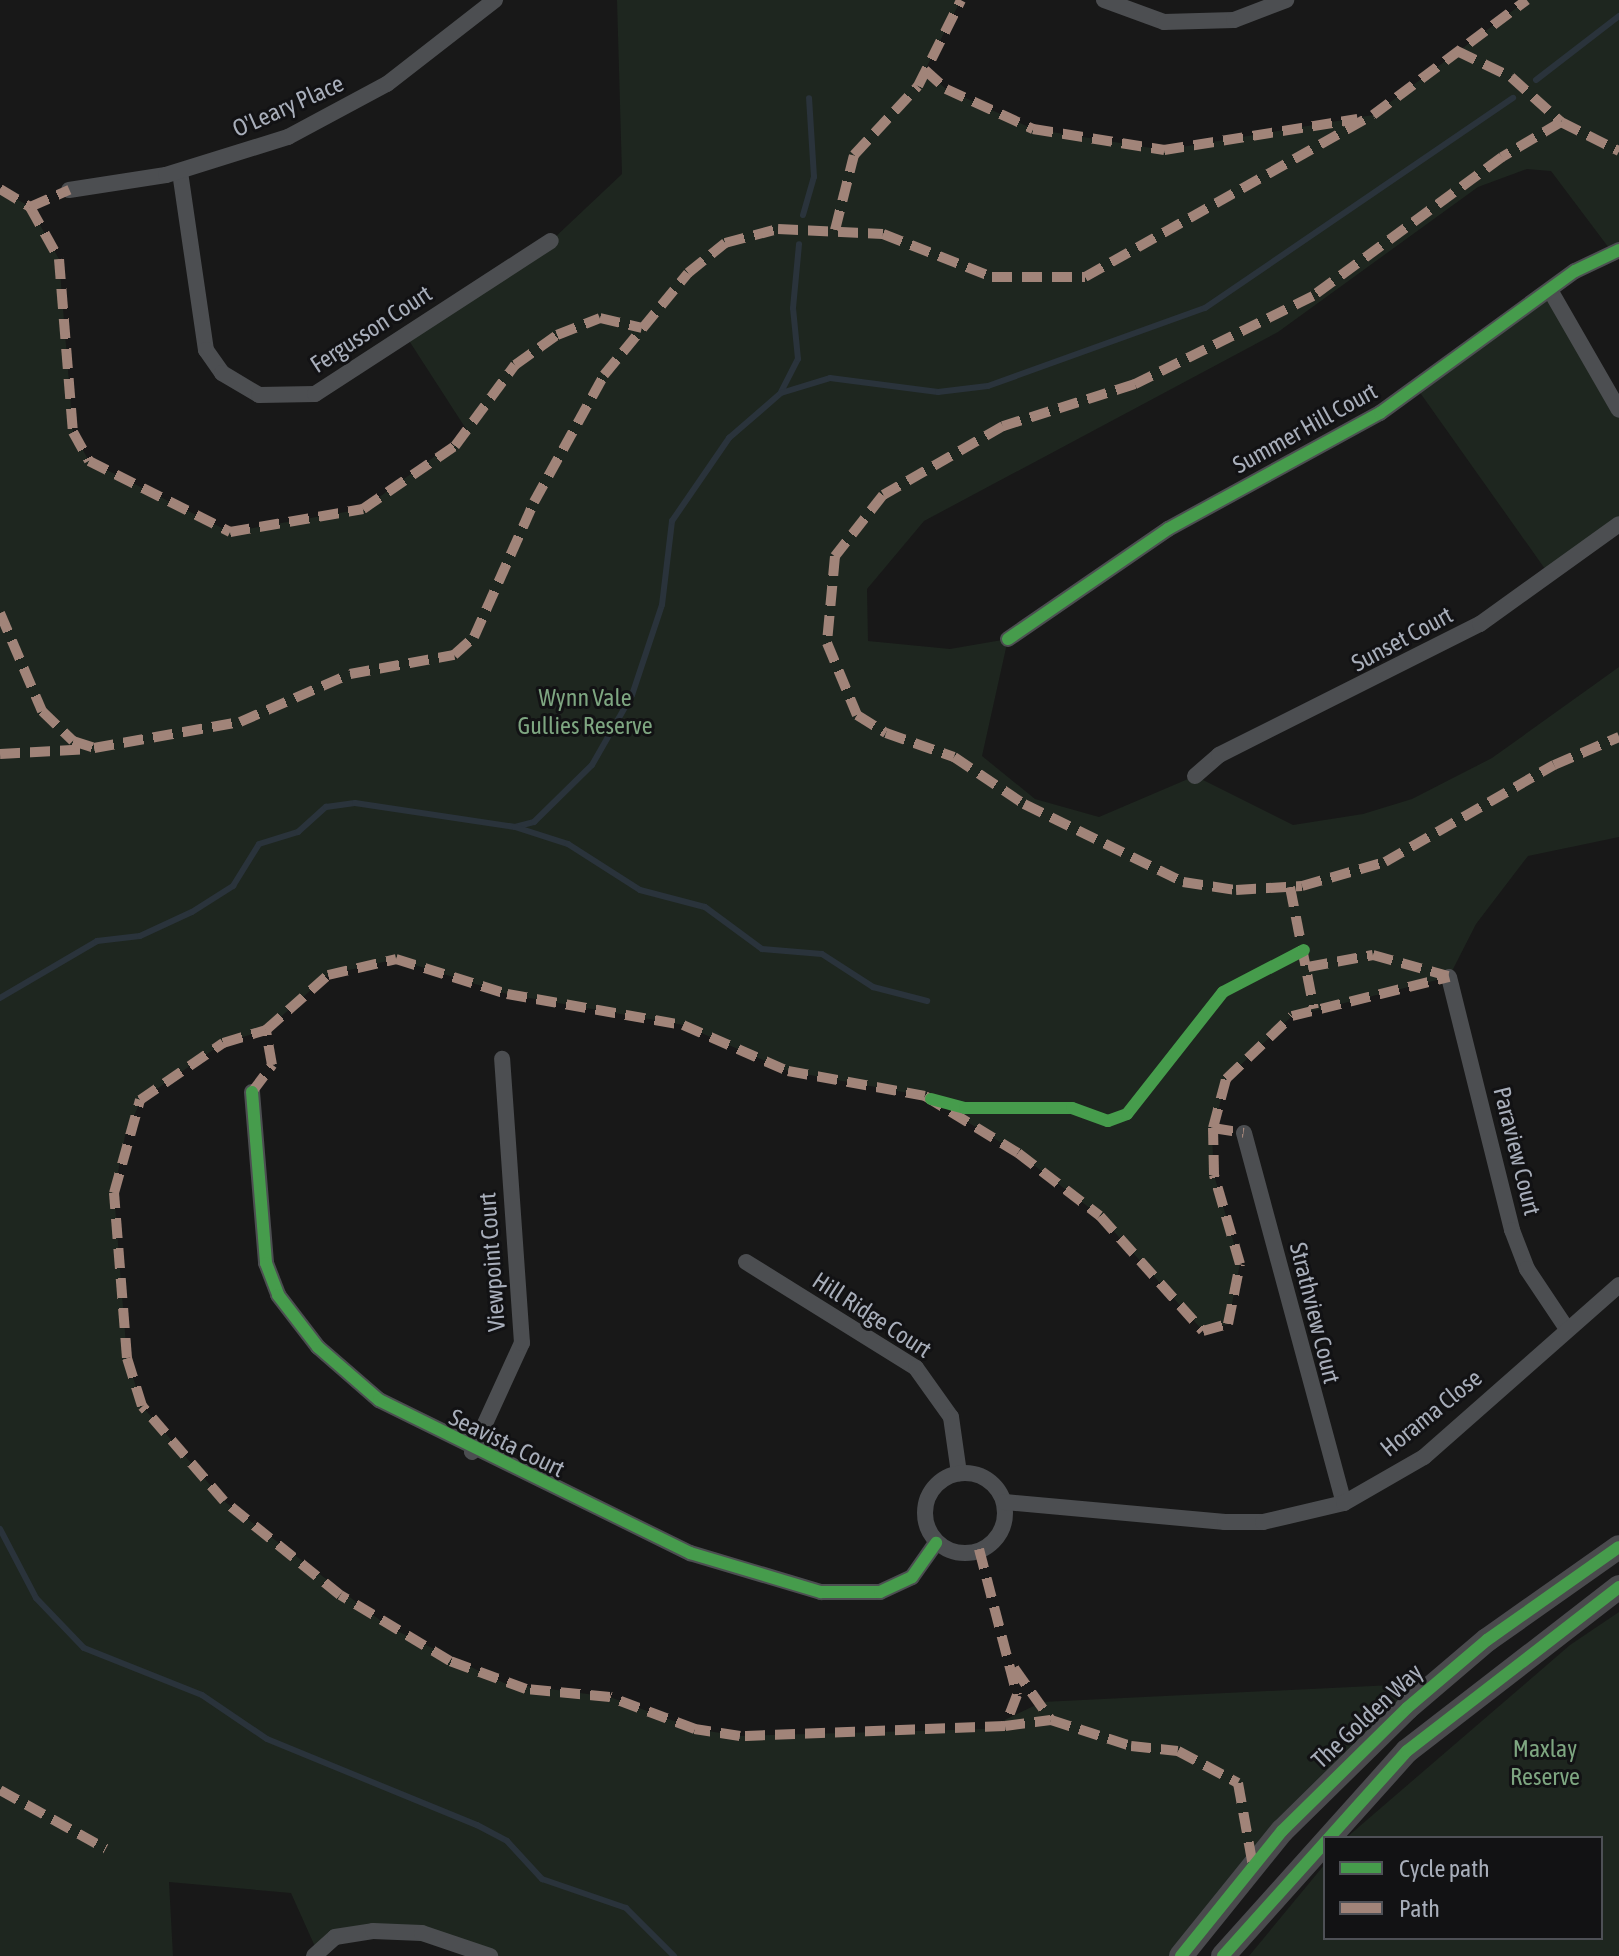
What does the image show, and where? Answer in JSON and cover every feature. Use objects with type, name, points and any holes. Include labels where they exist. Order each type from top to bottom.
[{"type":"main road","name":"The Golden Way","points":[[1181,1956],[1282,1831],[1407,1708],[1487,1640],[1619,1547]]},
{"type":"main road","points":[[1331,1836],[1407,1751],[1619,1587]]},
{"type":"main road","points":[[1223,1956],[1323,1845]]},
{"type":"street","name":"O'Leary Place","points":[[69,190],[180,172],[339,112],[419,63],[495,0]]},
{"type":"street","points":[[1104,0],[1164,22],[1234,20],[1286,0]]},
{"type":"street","name":"Fergusson Court","points":[[180,172],[206,350],[222,373],[259,395],[315,394],[551,241]]},
{"type":"street","name":"Summer Hill Court","points":[[1008,639],[1168,529],[1380,413],[1550,290],[1619,250]]},
{"type":"street","points":[[1550,290],[1619,410]]},
{"type":"street","name":"Sunset Court","points":[[1195,776],[1219,755],[1480,624],[1619,524]]},
{"type":"street","name":"Paraview Court","points":[[1449,977],[1512,1230],[1527,1269],[1565,1326]]},
{"type":"street","name":"Viewpoint Court","points":[[472,1452],[522,1343],[502,1059]]},
{"type":"street","name":"Seavista Court","points":[[252,1092],[266,1263],[278,1295],[318,1347],[379,1400],[472,1452],[690,1553],[821,1592],[880,1592],[912,1577],[936,1543]]},
{"type":"street","name":"Strathview Court","points":[[1244,1133],[1344,1503]]},
{"type":"street","name":"Hill Ridge Court","points":[[746,1262],[916,1368],[951,1417],[959,1473]]},
{"type":"street","name":"Horama Close","points":[[1005,1502],[1225,1522],[1263,1522],[1344,1503],[1424,1457],[1565,1326],[1619,1285]]},
{"type":"street","points":[[959,1473],[994,1484],[1005,1502],[994,1542],[965,1555],[936,1543],[924,1513],[936,1484],[959,1473]]},
{"type":"street","points":[[314,1956],[335,1937],[373,1931],[422,1933],[490,1956]]},
{"type":"green space","name":"Wynn Vale Gullies Reserve","points":[[617,0],[961,0],[925,70],[946,89],[1033,129],[1164,150],[1373,115],[1527,0],[1619,0],[1619,250],[1612,252],[1551,171],[1527,169],[1478,187],[1278,332],[924,521],[867,589],[868,641],[950,649],[1008,639],[982,756],[1035,799],[1099,817],[1195,776],[1293,825],[1363,814],[1412,799],[1492,758],[1619,667],[1619,837],[1528,856],[1476,924],[1449,977],[1292,1016],[1226,1079],[1212,1136],[1214,1175],[1240,1264],[1228,1324],[1203,1331],[1100,1216],[1018,1153],[925,1096],[788,1071],[683,1025],[507,994],[396,959],[328,975],[266,1030],[223,1043],[141,1100],[125,1136],[114,1193],[127,1358],[142,1406],[224,1501],[389,1627],[504,1683],[610,1697],[695,1729],[740,1736],[986,1729],[1042,1702],[1434,1683],[1181,1956],[490,1956],[373,1931],[317,1951],[291,1893],[169,1882],[173,1956],[0,1956],[0,189],[30,207],[59,259],[73,432],[89,461],[230,532],[363,509],[468,432],[406,336],[551,241],[622,174]]},
{"type":"green space","points":[[1550,290],[1619,410],[1619,523],[1550,576],[1416,387]]},
{"type":"green space","name":"Maxlay Reserve","points":[[1619,1612],[1619,1956],[1249,1956],[1323,1866],[1323,1940],[1603,1940],[1603,1836],[1348,1836],[1570,1645]]},
{"type":"waterway","points":[[1536,80],[1619,16]]},
{"type":"waterway","points":[[803,215],[814,177],[809,98]]},
{"type":"waterway","points":[[515,827],[534,822],[592,765],[632,695],[662,605],[672,521],[729,438],[781,393],[830,378],[938,392],[988,386],[1205,308],[1513,98]]},
{"type":"waterway","points":[[781,392],[798,359],[793,308],[799,244]]},
{"type":"waterway","points":[[0,998],[97,941],[140,936],[192,912],[233,886],[259,844],[298,832],[326,807],[355,803],[515,827],[568,844],[640,890],[705,907],[762,949],[822,954],[873,987],[927,1001]]},
{"type":"waterway","points":[[0,1529],[36,1598],[84,1648],[202,1695],[267,1739],[477,1825],[507,1841],[542,1879],[626,1908],[674,1956]]},
{"type":"marked path","points":[[835,230],[854,155],[918,86],[961,0]]},
{"type":"marked path","points":[[0,613],[42,711],[73,741],[94,748],[240,722],[350,674],[454,655],[474,637],[534,502],[604,375],[688,273],[725,243],[778,229],[883,234],[992,277],[1085,277],[1373,115],[1527,0]]},
{"type":"marked path","points":[[1457,51],[1511,77],[1561,122],[1619,151]]},
{"type":"marked path","points":[[925,70],[946,89],[1033,129],[1164,150],[1358,119]]},
{"type":"marked path","points":[[1561,122],[1502,157],[1313,296],[1135,384],[1003,426],[883,495],[835,556],[827,643],[857,715],[886,733],[954,757],[1024,804],[1183,882],[1236,890],[1302,886],[1385,862],[1554,765],[1619,737]]},
{"type":"marked path","points":[[0,189],[30,207],[59,259],[73,432],[89,461],[230,532],[363,509],[455,446],[515,365],[557,335],[600,318],[642,328]]},
{"type":"marked path","points":[[30,207],[69,190]]},
{"type":"marked path","points":[[0,754],[90,749]]},
{"type":"marked path","points":[[1290,887],[1314,1009]]},
{"type":"marked path","points":[[1308,967],[1373,955],[1448,976]]},
{"type":"marked path","points":[[979,1549],[1017,1695],[1005,1726],[740,1736],[695,1729],[610,1697],[526,1689],[450,1661],[340,1595],[224,1501],[142,1406],[127,1358],[114,1193],[140,1100],[223,1043],[266,1030],[328,975],[396,959],[507,994],[683,1025],[788,1071],[925,1096],[1018,1153],[1100,1216],[1203,1331],[1228,1324],[1240,1264],[1214,1175],[1213,1128],[1226,1079],[1292,1016],[1449,977]]},
{"type":"marked path","points":[[252,1092],[272,1065],[266,1030]]},
{"type":"marked path","points":[[1213,1128],[1244,1133]]},
{"type":"marked path","points":[[1014,1668],[1051,1720]]},
{"type":"marked path","points":[[1005,1726],[1051,1720],[1131,1746],[1178,1751],[1238,1783],[1253,1866]]},
{"type":"marked path","points":[[0,1790],[106,1849]]},
{"type":"cycle path","points":[[1008,639],[1168,529],[1380,413],[1575,271],[1619,250]]},
{"type":"cycle path","points":[[931,1099],[965,1108],[1072,1108],[1108,1121],[1127,1114],[1223,992],[1304,950]]},
{"type":"cycle path","points":[[252,1092],[266,1263],[278,1295],[318,1347],[379,1400],[690,1553],[821,1592],[880,1592],[912,1577],[936,1543]]},
{"type":"cycle path","points":[[1181,1956],[1282,1831],[1407,1708],[1487,1640],[1619,1547]]},
{"type":"cycle path","points":[[1331,1836],[1407,1751],[1619,1587]]},
{"type":"cycle path","points":[[1223,1956],[1323,1845]]}]
